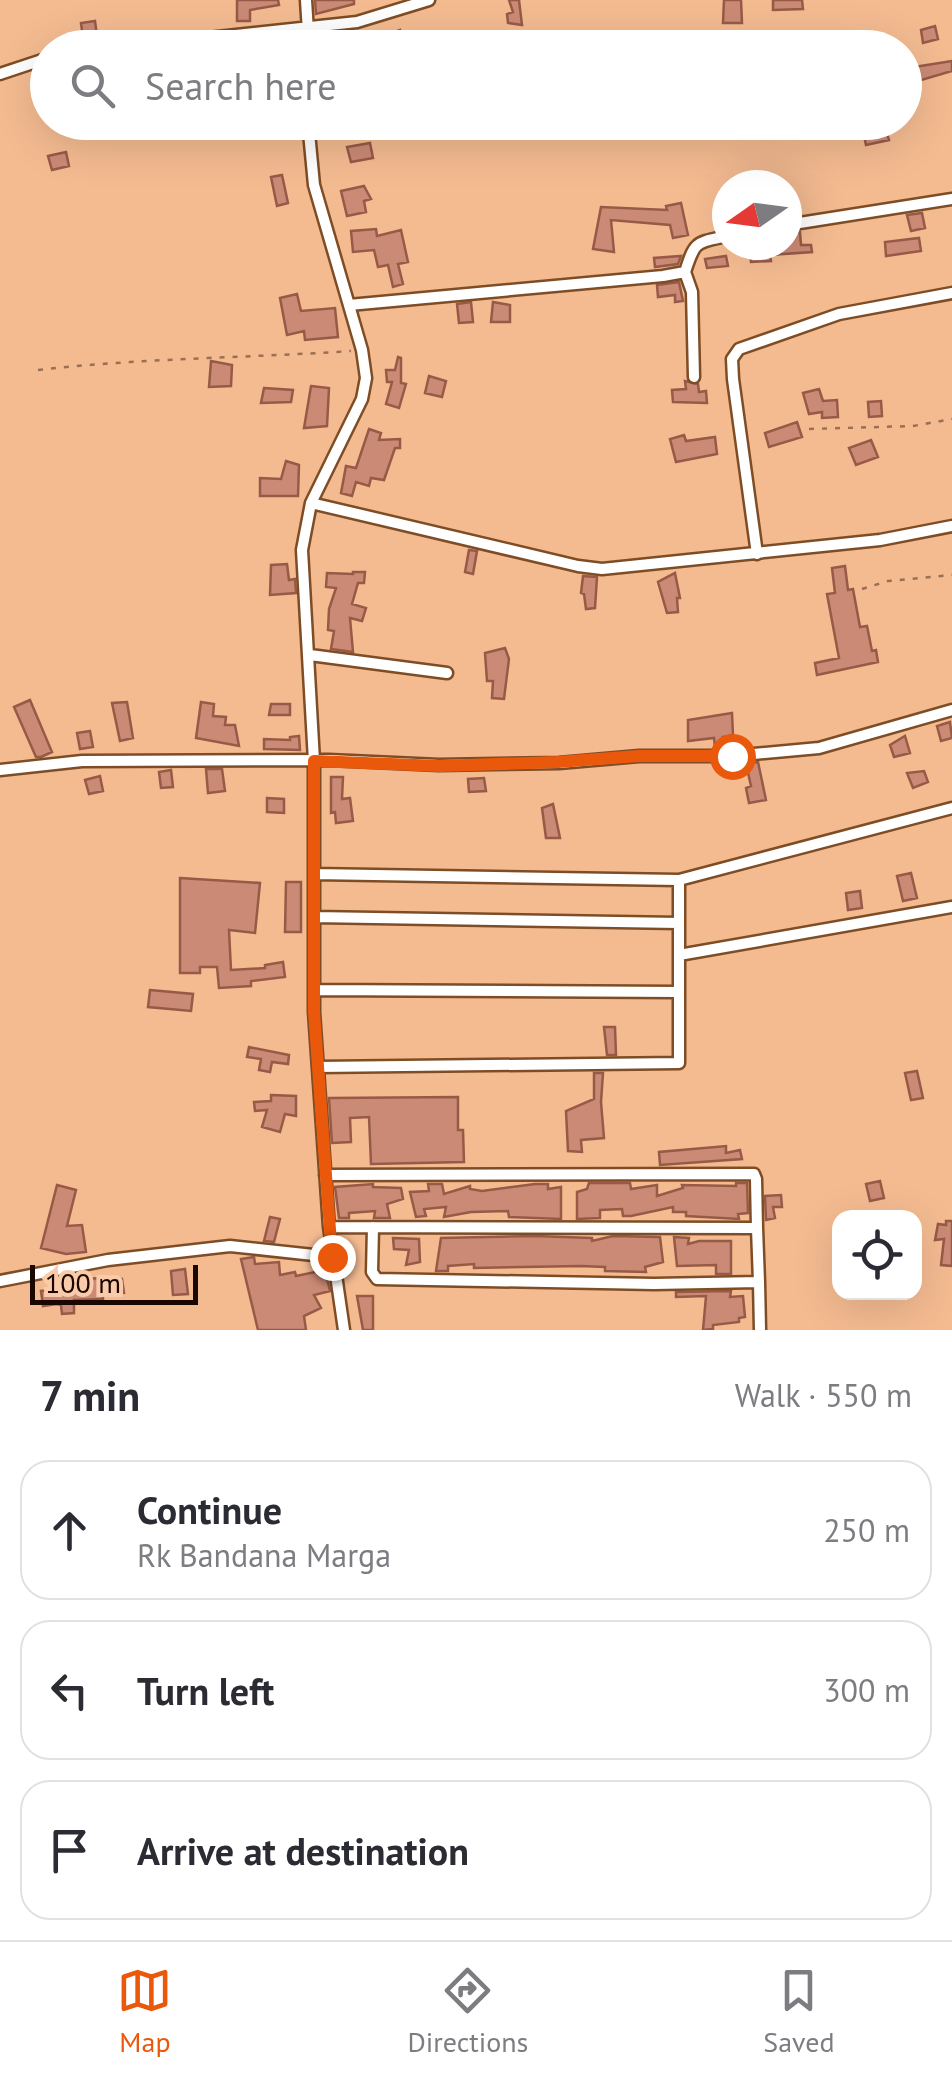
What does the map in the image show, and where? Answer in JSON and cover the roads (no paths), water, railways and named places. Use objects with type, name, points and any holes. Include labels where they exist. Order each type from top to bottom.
[{"type":"street","points":[[306,0],[309,27]]},
{"type":"street","points":[[281,30],[357,22],[429,0]]},
{"type":"street","points":[[0,74],[30,64]]},
{"type":"street","points":[[310,140],[314,185],[362,350],[366,378],[362,399],[311,502],[302,550],[314,761],[318,1067],[329,1227],[344,1330]]},
{"type":"street","points":[[802,223],[952,199]]},
{"type":"street","points":[[694,377],[692,292],[685,272],[689,251],[698,242],[712,239]]},
{"type":"street","points":[[349,306],[685,272]]},
{"type":"street","points":[[756,554],[732,370],[732,360],[739,349],[839,314],[952,293]]},
{"type":"street","points":[[311,502],[590,568],[880,540],[952,526]]},
{"type":"street","points":[[310,655],[447,673]]},
{"type":"street","points":[[0,770],[82,761],[314,761],[440,766],[756,754],[819,748],[952,710]]},
{"type":"street","points":[[314,874],[679,880],[952,808]]},
{"type":"street","points":[[318,1067],[679,1063],[679,880]]},
{"type":"street","points":[[679,955],[952,907]]},
{"type":"street","points":[[314,917],[679,922]]},
{"type":"street","points":[[314,990],[679,992]]},
{"type":"street","points":[[325,1174],[754,1174],[760,1330]]},
{"type":"street","points":[[329,1227],[757,1228]]},
{"type":"street","points":[[373,1227],[372,1272],[377,1279],[759,1282]]},
{"type":"street","points":[[0,1282],[108,1260],[230,1246],[332,1257]]}]
